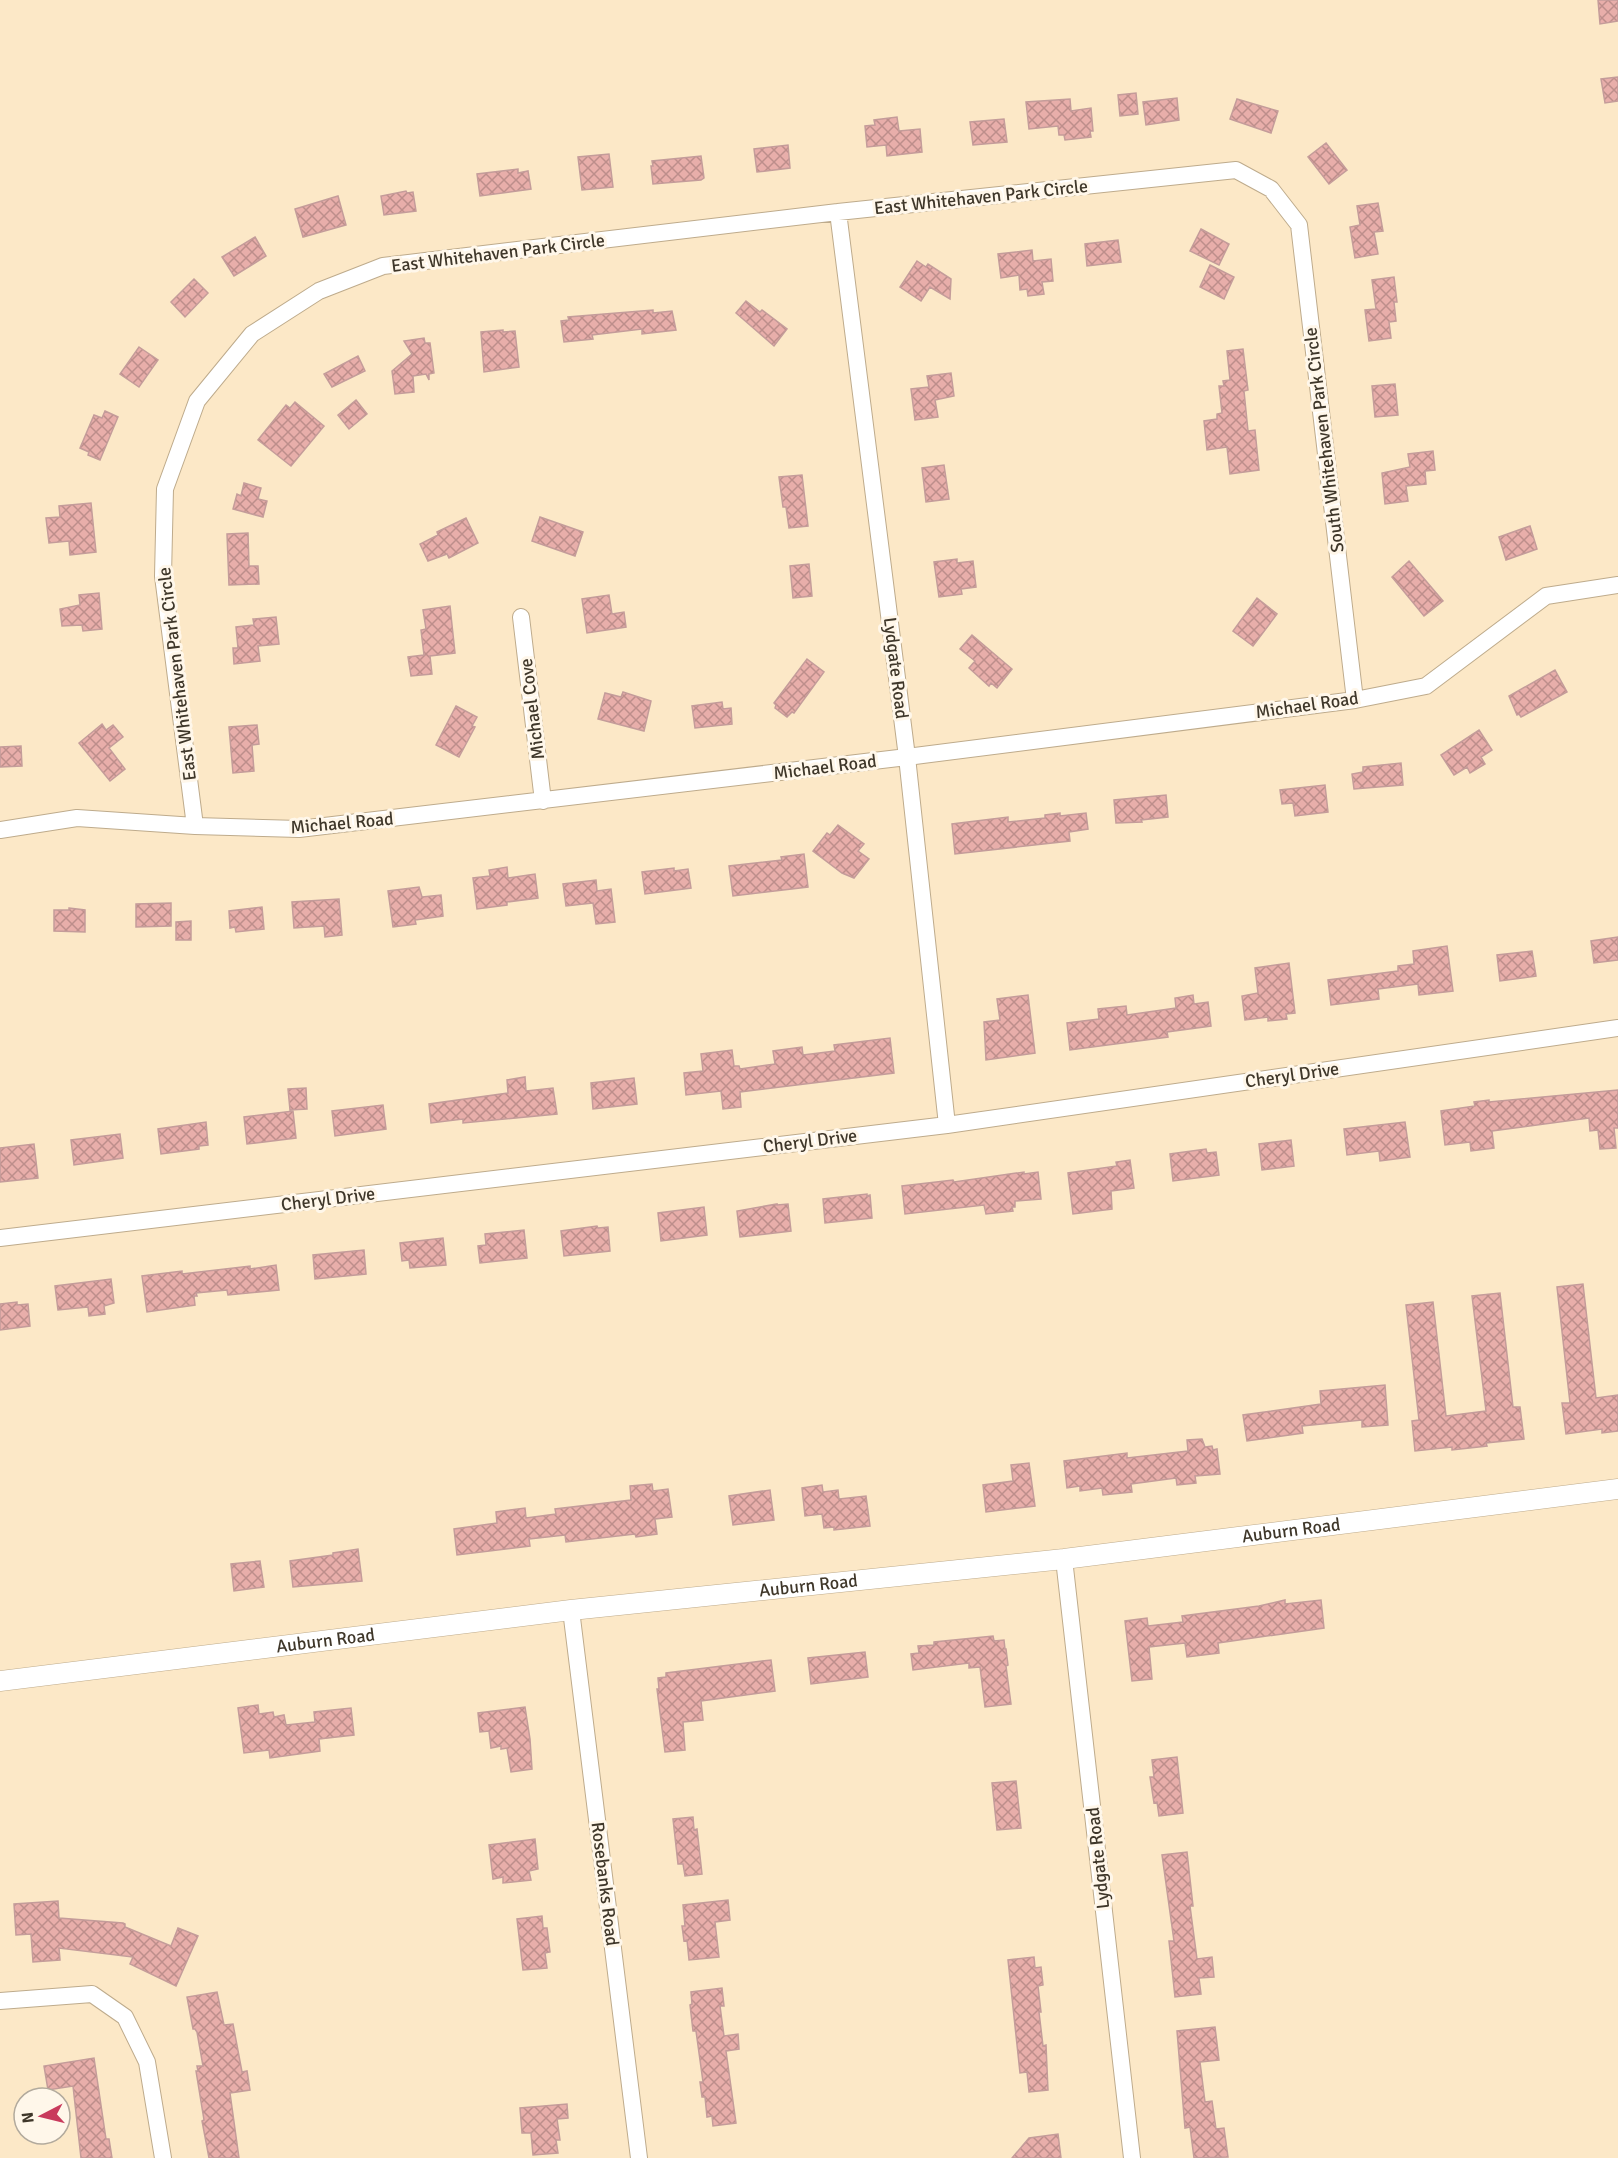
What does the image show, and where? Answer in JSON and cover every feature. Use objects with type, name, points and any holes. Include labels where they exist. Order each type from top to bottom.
[{"type":"street","name":"East Whitehaven Park Circle","points":[[195,826],[163,576],[165,489],[197,401],[252,334],[320,291],[383,266],[838,212],[1236,170],[1271,189]]},
{"type":"street","name":"South Whitehaven Park Circle","points":[[1271,189],[1299,225],[1355,700]]},
{"type":"street","name":"Lydgate Road","points":[[838,212],[907,757],[947,1125]]},
{"type":"street","name":"Michael Road","points":[[0,830],[77,818],[195,826],[299,829],[907,757],[1355,700],[1426,686],[1546,596],[1618,585]]},
{"type":"street","name":"Michael Cove","points":[[521,617],[543,801]]},
{"type":"street","name":"Cheryl Drive","points":[[0,1238],[947,1125],[1618,1028]]},
{"type":"street","name":"Auburn Road","points":[[0,1681],[571,1610],[1064,1558],[1618,1489]]},
{"type":"street","name":"Lydgate Road","points":[[1064,1558],[1132,2158]]},
{"type":"street","name":"Rosebanks Road","points":[[571,1610],[639,2158]]},
{"type":"street","points":[[0,2001],[92,1994],[125,2018],[147,2062],[163,2158]]},
{"type":"building","points":[[1598,0],[1618,0],[1618,21],[1600,24]]},
{"type":"building","points":[[1618,77],[1618,101],[1605,103],[1601,79]]},
{"type":"building","points":[[1136,93],[1138,114],[1120,116],[1118,95]]},
{"type":"building","points":[[1177,98],[1179,120],[1146,125],[1143,102]]},
{"type":"building","points":[[1070,99],[1071,111],[1091,108],[1093,131],[1090,131],[1091,137],[1065,140],[1064,135],[1059,135],[1058,126],[1029,129],[1026,102]]},
{"type":"building","points":[[1237,99],[1278,111],[1271,133],[1230,119]]},
{"type":"building","points":[[897,117],[899,131],[920,129],[922,152],[887,156],[886,145],[867,147],[865,126],[875,125],[874,120]]},
{"type":"building","points":[[1004,119],[1007,142],[973,145],[970,122]]},
{"type":"building","points":[[1326,143],[1347,170],[1329,184],[1308,157]]},
{"type":"building","points":[[788,145],[790,168],[757,172],[754,149]]},
{"type":"building","points":[[609,154],[613,187],[582,190],[578,157]]},
{"type":"building","points":[[701,156],[704,178],[701,180],[653,184],[652,161]]},
{"type":"building","points":[[518,169],[518,173],[528,171],[531,189],[480,196],[477,174]]},
{"type":"building","points":[[406,191],[407,193],[413,192],[416,211],[384,215],[381,196]]},
{"type":"building","points":[[338,196],[346,225],[303,237],[295,209]]},
{"type":"building","points":[[1378,203],[1383,231],[1374,232],[1378,254],[1355,258],[1350,227],[1360,225],[1357,206]]},
{"type":"building","points":[[1201,229],[1229,244],[1219,265],[1190,251]]},
{"type":"building","points":[[255,237],[266,256],[234,276],[222,257]]},
{"type":"building","points":[[1118,240],[1121,262],[1087,266],[1085,244]]},
{"type":"building","points":[[1032,250],[1033,261],[1051,259],[1053,281],[1042,282],[1044,294],[1028,296],[1027,289],[1020,290],[1019,275],[1001,278],[998,254]]},
{"type":"building","points":[[917,261],[926,267],[928,264],[951,279],[950,299],[930,287],[921,301],[900,287]]},
{"type":"building","points":[[1210,265],[1234,277],[1224,299],[1200,287]]},
{"type":"building","points":[[1394,277],[1397,302],[1394,302],[1396,321],[1389,322],[1391,338],[1369,341],[1365,310],[1376,309],[1372,280]]},
{"type":"building","points":[[194,279],[208,293],[185,317],[171,302]]},
{"type":"building","points":[[746,301],[787,329],[774,346],[736,313]]},
{"type":"building","points":[[653,310],[653,313],[672,311],[676,330],[642,334],[642,329],[592,335],[593,339],[564,342],[561,321],[569,320],[568,317]]},
{"type":"building","points":[[503,330],[503,332],[515,331],[519,367],[484,372],[481,332]]},
{"type":"building","points":[[424,338],[425,343],[430,343],[434,373],[429,374],[429,380],[426,374],[413,376],[414,392],[395,394],[392,371],[412,354],[404,341]]},
{"type":"building","points":[[139,347],[158,360],[139,387],[120,374]]},
{"type":"building","points":[[1243,349],[1248,390],[1244,391],[1248,431],[1255,430],[1259,470],[1230,474],[1227,447],[1207,450],[1204,421],[1217,419],[1217,414],[1222,413],[1219,386],[1224,386],[1223,381],[1230,380],[1227,351]]},
{"type":"building","points":[[358,356],[365,371],[332,387],[324,374]]},
{"type":"building","points":[[951,373],[954,396],[935,400],[938,417],[915,420],[911,389],[929,387],[927,376]]},
{"type":"building","points":[[1395,384],[1398,415],[1375,417],[1372,386]]},
{"type":"building","points":[[356,400],[367,414],[349,429],[338,415]]},
{"type":"building","points":[[295,402],[324,426],[291,466],[258,440],[286,405],[290,408]]},
{"type":"building","points":[[105,411],[118,417],[100,460],[88,455],[89,452],[80,448],[94,415],[102,418]]},
{"type":"building","points":[[1433,451],[1435,470],[1425,471],[1426,484],[1406,486],[1408,501],[1385,504],[1382,473],[1410,467],[1408,454]]},
{"type":"building","points":[[944,465],[949,499],[926,502],[922,468]]},
{"type":"building","points":[[802,475],[808,526],[789,528],[786,507],[783,507],[779,477]]},
{"type":"building","points":[[244,483],[261,488],[258,499],[267,501],[263,517],[233,509],[237,494],[241,496]]},
{"type":"building","points":[[91,503],[96,552],[70,555],[69,541],[49,543],[46,518],[60,517],[59,506]]},
{"type":"building","points":[[540,517],[583,532],[575,556],[532,541]]},
{"type":"building","points":[[466,518],[478,543],[449,558],[447,554],[428,561],[420,544],[438,535],[437,532]]},
{"type":"building","points":[[1530,526],[1537,549],[1506,560],[1499,537]]},
{"type":"building","points":[[248,533],[249,566],[258,566],[259,584],[229,585],[227,534]]},
{"type":"building","points":[[957,559],[957,563],[973,561],[976,587],[961,589],[962,594],[939,597],[934,562]]},
{"type":"building","points":[[1409,561],[1443,601],[1424,616],[1392,577]]},
{"type":"building","points":[[809,564],[812,596],[793,598],[790,566]]},
{"type":"building","points":[[99,593],[102,629],[83,631],[82,625],[62,626],[60,609],[80,605],[79,595]]},
{"type":"building","points":[[609,595],[612,614],[624,612],[626,627],[587,633],[582,599]]},
{"type":"building","points":[[1257,598],[1277,614],[1253,646],[1233,631]]},
{"type":"building","points":[[450,606],[455,653],[430,656],[432,674],[411,676],[408,657],[424,655],[421,630],[426,629],[423,610]]},
{"type":"building","points":[[276,617],[279,644],[258,646],[260,661],[234,664],[233,648],[238,648],[236,627],[254,625],[253,619]]},
{"type":"building","points":[[972,635],[1012,669],[997,688],[991,683],[989,686],[969,668],[975,661],[960,649]]},
{"type":"building","points":[[807,659],[824,672],[794,713],[792,712],[787,717],[775,708],[774,703]]},
{"type":"building","points":[[1555,670],[1567,692],[1521,717],[1517,715],[1509,696]]},
{"type":"building","points":[[623,692],[651,701],[644,731],[598,719],[605,693],[621,697]]},
{"type":"building","points":[[722,702],[723,709],[731,708],[732,724],[695,728],[692,706]]},
{"type":"building","points":[[456,706],[477,717],[472,726],[475,727],[459,757],[436,745]]},
{"type":"building","points":[[102,724],[106,730],[113,725],[123,737],[109,748],[125,769],[110,781],[79,743]]},
{"type":"building","points":[[257,725],[259,744],[252,745],[254,771],[233,773],[229,727]]},
{"type":"building","points":[[1479,730],[1492,750],[1481,757],[1485,764],[1470,773],[1467,767],[1454,775],[1441,755]]},
{"type":"building","points":[[21,746],[22,766],[0,767],[0,747]]},
{"type":"building","points":[[1401,763],[1403,785],[1354,789],[1352,774],[1363,772],[1363,767]]},
{"type":"building","points":[[1325,785],[1328,812],[1295,816],[1293,803],[1282,804],[1280,790]]},
{"type":"building","points":[[1166,795],[1168,817],[1141,820],[1142,822],[1116,823],[1114,800]]},
{"type":"building","points":[[1060,813],[1060,816],[1086,813],[1088,829],[1069,832],[1070,841],[955,854],[952,824],[1008,817],[1008,822],[1045,818],[1045,815]]},
{"type":"building","points":[[838,825],[864,844],[858,851],[869,859],[854,878],[842,873],[813,851],[827,833],[830,835]]},
{"type":"building","points":[[804,854],[808,887],[733,896],[729,866],[782,860],[781,857]]},
{"type":"building","points":[[507,867],[508,878],[535,874],[538,898],[477,909],[473,878],[490,876],[489,870]]},
{"type":"building","points":[[674,868],[674,871],[688,869],[691,888],[645,894],[642,872]]},
{"type":"building","points":[[596,880],[597,891],[611,889],[615,922],[596,924],[593,903],[566,906],[563,884]]},
{"type":"building","points":[[419,887],[422,897],[441,895],[443,916],[415,920],[416,924],[393,927],[388,891]]},
{"type":"building","points":[[339,899],[342,935],[325,937],[324,926],[294,928],[292,902]]},
{"type":"building","points":[[171,903],[171,926],[136,927],[136,904]]},
{"type":"building","points":[[262,907],[264,929],[236,932],[235,927],[230,928],[229,911]]},
{"type":"building","points":[[69,908],[85,910],[85,932],[54,931],[54,910],[69,910]]},
{"type":"building","points":[[191,921],[191,940],[176,940],[176,922]]},
{"type":"building","points":[[1618,937],[1618,960],[1594,963],[1591,941]]},
{"type":"building","points":[[1447,946],[1453,991],[1419,995],[1418,984],[1378,989],[1379,999],[1331,1005],[1328,980],[1398,971],[1398,966],[1414,964],[1413,951]]},
{"type":"building","points":[[1532,951],[1536,976],[1500,981],[1497,955]]},
{"type":"building","points":[[1289,963],[1295,1013],[1286,1014],[1287,1019],[1268,1021],[1268,1017],[1245,1020],[1242,996],[1258,993],[1255,968]]},
{"type":"building","points":[[1028,995],[1035,1053],[986,1060],[984,1022],[1000,1020],[997,999]]},
{"type":"building","points":[[1193,995],[1194,1004],[1208,1002],[1211,1026],[1167,1032],[1168,1037],[1070,1050],[1067,1023],[1099,1019],[1098,1009],[1126,1006],[1127,1015],[1176,1008],[1175,998]]},
{"type":"building","points":[[890,1038],[894,1073],[740,1092],[741,1107],[723,1109],[721,1091],[686,1095],[684,1073],[703,1071],[701,1054],[732,1050],[734,1066],[739,1066],[740,1069],[775,1064],[773,1051],[802,1047],[803,1055],[835,1051],[834,1045]]},
{"type":"building","points":[[525,1077],[526,1091],[553,1088],[557,1114],[463,1123],[463,1119],[431,1123],[429,1104],[508,1093],[507,1080]]},
{"type":"building","points":[[634,1078],[637,1104],[593,1109],[591,1083]]},
{"type":"building","points":[[306,1088],[307,1109],[290,1110],[288,1089]]},
{"type":"building","points":[[1618,1090],[1618,1128],[1614,1128],[1616,1148],[1600,1149],[1598,1130],[1590,1131],[1589,1118],[1492,1131],[1494,1148],[1471,1151],[1470,1142],[1445,1145],[1441,1111],[1475,1106],[1474,1102],[1489,1100],[1489,1102]]},
{"type":"building","points":[[383,1105],[386,1129],[335,1136],[332,1111]]},
{"type":"building","points":[[293,1111],[296,1138],[247,1144],[244,1117]]},
{"type":"building","points":[[206,1122],[208,1145],[199,1146],[199,1149],[161,1154],[158,1129]]},
{"type":"building","points":[[1405,1122],[1410,1157],[1380,1161],[1379,1151],[1347,1155],[1344,1129]]},
{"type":"building","points":[[120,1134],[123,1158],[74,1165],[71,1140]]},
{"type":"building","points":[[1291,1140],[1294,1166],[1262,1170],[1259,1144]]},
{"type":"building","points":[[34,1144],[38,1178],[0,1182],[0,1148]]},
{"type":"building","points":[[1206,1149],[1207,1153],[1216,1152],[1219,1175],[1173,1181],[1170,1154]]},
{"type":"building","points":[[1130,1160],[1134,1188],[1111,1191],[1112,1209],[1073,1214],[1068,1173],[1117,1166],[1116,1162]]},
{"type":"building","points":[[1024,1172],[1024,1174],[1038,1172],[1041,1199],[1015,1201],[1013,1211],[986,1214],[984,1205],[905,1214],[902,1186],[953,1180],[954,1182]]},
{"type":"building","points":[[867,1194],[867,1196],[870,1195],[872,1218],[825,1223],[823,1199]]},
{"type":"building","points":[[788,1204],[791,1231],[740,1237],[737,1211]]},
{"type":"building","points":[[704,1207],[707,1235],[661,1241],[658,1213]]},
{"type":"building","points":[[597,1226],[598,1228],[608,1227],[610,1251],[564,1256],[561,1231]]},
{"type":"building","points":[[524,1230],[527,1258],[480,1263],[478,1246],[486,1245],[485,1234]]},
{"type":"building","points":[[443,1238],[446,1265],[410,1268],[409,1260],[402,1261],[400,1243]]},
{"type":"building","points":[[364,1250],[366,1274],[315,1279],[313,1255]]},
{"type":"building","points":[[276,1265],[279,1290],[228,1295],[227,1290],[196,1293],[195,1305],[147,1312],[142,1276],[250,1266],[250,1269]]},
{"type":"building","points":[[111,1279],[114,1303],[104,1306],[105,1314],[89,1316],[88,1307],[58,1310],[55,1286]]},
{"type":"building","points":[[1583,1284],[1596,1398],[1618,1395],[1618,1431],[1602,1433],[1602,1429],[1566,1434],[1562,1403],[1570,1403],[1557,1287]]},
{"type":"building","points":[[1500,1293],[1513,1407],[1520,1407],[1524,1439],[1452,1450],[1452,1447],[1415,1451],[1412,1421],[1419,1420],[1406,1305],[1433,1302],[1446,1416],[1486,1411],[1472,1296]]},
{"type":"building","points":[[17,1302],[17,1305],[28,1304],[30,1326],[0,1330],[0,1304]]},
{"type":"building","points":[[1385,1385],[1388,1425],[1362,1427],[1362,1420],[1302,1426],[1303,1433],[1247,1441],[1243,1415],[1321,1404],[1320,1391]]},
{"type":"building","points":[[1202,1439],[1205,1447],[1212,1446],[1213,1450],[1217,1449],[1220,1474],[1195,1476],[1196,1483],[1177,1485],[1176,1478],[1131,1484],[1132,1492],[1103,1495],[1102,1488],[1080,1491],[1080,1486],[1067,1488],[1064,1461],[1127,1453],[1127,1458],[1188,1451],[1187,1440]]},
{"type":"building","points":[[1029,1463],[1035,1506],[986,1512],[983,1485],[1013,1481],[1011,1465]]},
{"type":"building","points":[[652,1484],[653,1491],[668,1489],[672,1517],[655,1519],[657,1534],[636,1537],[635,1534],[566,1542],[565,1535],[529,1539],[530,1546],[457,1555],[454,1529],[497,1523],[496,1512],[525,1508],[526,1518],[556,1514],[555,1509],[631,1500],[630,1486]]},
{"type":"building","points":[[822,1485],[823,1492],[838,1490],[839,1499],[866,1496],[870,1526],[834,1530],[834,1527],[824,1528],[822,1514],[805,1516],[802,1488]]},
{"type":"building","points":[[770,1490],[774,1520],[733,1525],[729,1496]]},
{"type":"building","points":[[358,1549],[362,1581],[293,1587],[290,1561]]},
{"type":"building","points":[[260,1561],[264,1587],[234,1591],[231,1564]]},
{"type":"building","points":[[1285,1600],[1285,1604],[1321,1600],[1324,1628],[1218,1643],[1219,1653],[1187,1657],[1185,1643],[1149,1647],[1152,1679],[1132,1681],[1125,1621],[1147,1618],[1148,1626],[1183,1622],[1182,1616],[1259,1606]]},
{"type":"building","points":[[993,1636],[994,1641],[1004,1640],[1011,1704],[985,1707],[980,1667],[969,1668],[969,1663],[913,1670],[911,1654],[919,1653],[918,1646],[934,1645],[934,1642]]},
{"type":"building","points":[[865,1652],[868,1677],[811,1684],[808,1658]]},
{"type":"building","points":[[771,1660],[775,1691],[701,1701],[703,1720],[683,1722],[685,1750],[665,1752],[657,1689],[659,1689],[658,1678],[666,1677],[666,1673]]},
{"type":"building","points":[[258,1705],[259,1714],[273,1712],[274,1717],[284,1715],[286,1725],[315,1722],[314,1712],[351,1708],[354,1735],[319,1739],[320,1751],[270,1758],[269,1750],[244,1753],[238,1708]]},
{"type":"building","points":[[525,1707],[532,1769],[511,1772],[507,1748],[501,1749],[501,1746],[491,1748],[489,1731],[480,1732],[478,1713]]},
{"type":"building","points":[[1177,1757],[1183,1813],[1159,1816],[1157,1802],[1154,1803],[1150,1777],[1154,1777],[1152,1760]]},
{"type":"building","points":[[1016,1781],[1021,1828],[997,1830],[992,1783]]},
{"type":"building","points":[[693,1817],[694,1830],[697,1829],[702,1874],[685,1876],[683,1864],[678,1864],[673,1819]]},
{"type":"building","points":[[535,1839],[538,1869],[529,1871],[531,1880],[503,1883],[503,1877],[493,1879],[489,1845]]},
{"type":"building","points":[[1187,1852],[1193,1906],[1190,1906],[1197,1959],[1212,1957],[1214,1977],[1199,1978],[1201,1994],[1175,1997],[1169,1941],[1174,1941],[1162,1855]]},
{"type":"building","points":[[728,1900],[730,1920],[715,1922],[719,1957],[689,1960],[687,1940],[684,1941],[682,1926],[685,1926],[683,1905]]},
{"type":"building","points":[[58,1901],[59,1918],[123,1923],[125,1927],[171,1946],[178,1928],[198,1936],[176,1986],[130,1964],[133,1957],[59,1948],[60,1960],[33,1962],[31,1934],[16,1935],[14,1904]]},
{"type":"building","points":[[542,1916],[543,1928],[547,1928],[550,1952],[545,1953],[547,1968],[523,1970],[517,1919]]},
{"type":"building","points":[[1034,1957],[1035,1968],[1041,1967],[1043,1985],[1038,1986],[1041,2012],[1039,2012],[1043,2046],[1046,2045],[1048,2090],[1029,2092],[1027,2072],[1020,2073],[1008,1960]]},
{"type":"building","points":[[722,1988],[724,2006],[720,2006],[724,2036],[738,2034],[739,2049],[726,2051],[736,2123],[713,2126],[712,2116],[707,2117],[705,2097],[702,2097],[700,2082],[703,2082],[690,2005],[692,2004],[691,1992]]},
{"type":"building","points":[[217,1992],[224,2025],[233,2024],[242,2072],[247,2071],[250,2090],[230,2093],[239,2158],[209,2158],[202,2121],[204,2120],[196,2071],[198,2071],[197,2066],[203,2066],[197,2032],[193,2029],[187,1997]]},
{"type":"building","points":[[1215,2027],[1219,2060],[1200,2062],[1205,2102],[1212,2101],[1216,2129],[1224,2128],[1228,2157],[1194,2158],[1190,2127],[1185,2128],[1177,2031]]},
{"type":"building","points":[[94,2058],[106,2139],[109,2139],[112,2158],[81,2158],[73,2086],[47,2086],[44,2066]]},
{"type":"building","points":[[567,2104],[568,2118],[557,2119],[560,2140],[556,2140],[558,2153],[533,2155],[531,2133],[522,2133],[520,2108]]},
{"type":"building","points":[[1058,2134],[1061,2158],[1012,2158],[1029,2138]]}]
